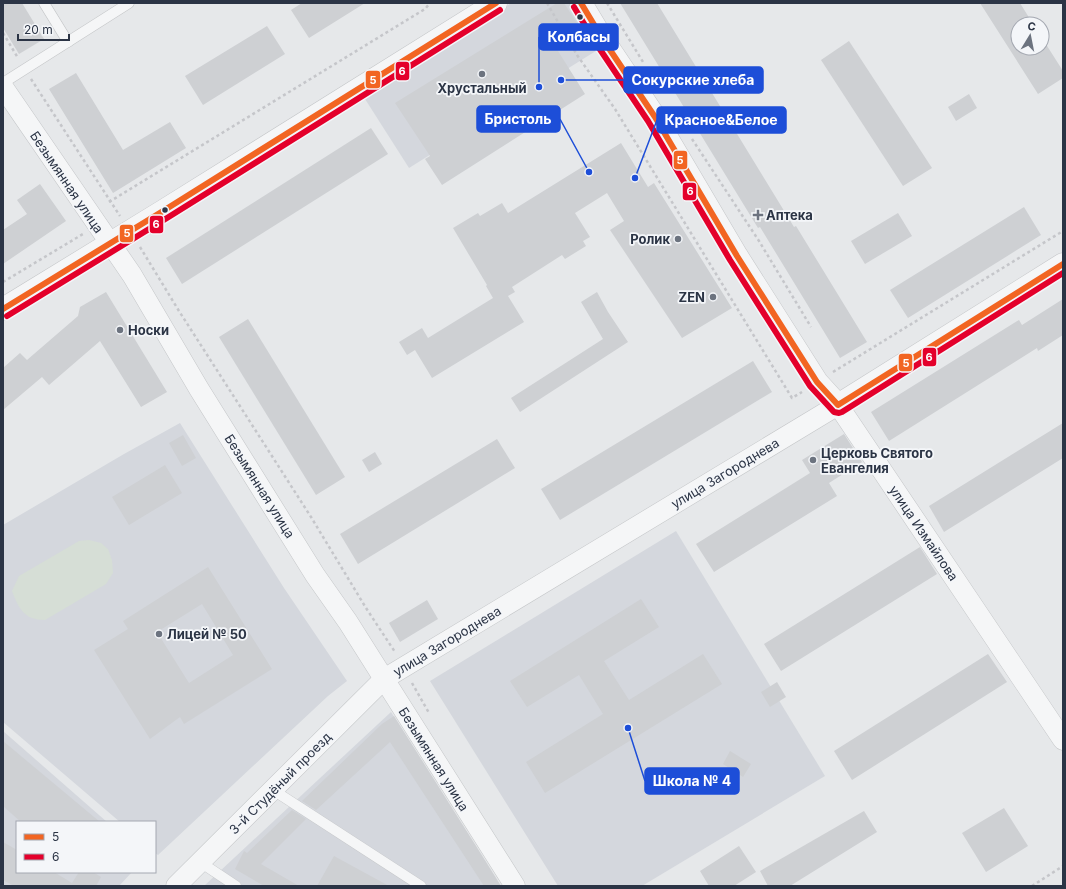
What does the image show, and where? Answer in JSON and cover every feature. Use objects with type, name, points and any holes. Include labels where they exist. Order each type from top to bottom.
[{"type":"street","points":[[3,309],[110,244],[496,3]]},
{"type":"street","name":"улица Измайлова","points":[[580,3],[655,117],[737,256],[817,382],[838,405],[1063,740]]},
{"type":"street","name":"Безымянная улица","points":[[3,87],[94,222],[132,275],[199,389],[315,575],[348,622],[515,886]]},
{"type":"street","name":"улица Загороднева","points":[[384,679],[838,405],[1063,264]]},
{"type":"street","name":"3-й Студёный проезд","points":[[176,886],[384,679]]},
{"type":"lane","points":[[44,3],[68,42]]},
{"type":"lane","points":[[3,83],[129,3]]},
{"type":"lane","points":[[273,790],[421,886]]},
{"type":"lane","points":[[200,862],[236,886]]},
{"type":"path","points":[[3,282],[86,233],[109,202],[425,9],[430,3]]},
{"type":"path","points":[[548,3],[578,54],[615,109],[792,398],[1063,231]]},
{"type":"path","points":[[607,3],[647,68]]},
{"type":"path","points":[[3,33],[109,202],[130,231],[183,318],[311,517],[394,652],[410,663]]},
{"type":"path","points":[[689,134],[759,241],[811,327]]},
{"type":"path","points":[[1032,886],[1063,866]]},
{"type":"shaded area","points":[[511,3],[570,3],[599,49],[409,168],[365,99]]},
{"type":"shaded area","name":"Лицей № 50","points":[[180,423],[284,588],[347,681],[328,696],[158,855],[156,854],[156,821],[119,821],[3,722],[3,525]]},
{"type":"shaded area","points":[[676,531],[825,776],[642,886],[558,886],[430,681]]},
{"type":"shaded area","points":[[89,540],[101,543],[108,549],[112,560],[113,573],[106,584],[45,620],[27,616],[17,603],[12,591],[19,576],[79,541]]},
{"type":"shaded area","points":[[391,712],[500,886],[204,886]]},
{"type":"shaded area","points":[[3,731],[106,821],[16,821],[16,873],[131,873],[119,886],[3,886]]},
{"type":"building","points":[[3,3],[22,3],[44,39],[19,54],[3,28]]},
{"type":"building","points":[[302,3],[365,3],[309,38],[291,10]]},
{"type":"building","points":[[557,3],[564,3],[586,37],[558,51],[585,94],[442,185],[425,159],[430,156],[395,103]]},
{"type":"building","points":[[620,3],[657,3],[794,227],[796,226],[867,342],[840,358],[760,227],[758,228]]},
{"type":"building","points":[[980,3],[1020,3],[1028,16],[1010,16],[1010,50]]},
{"type":"building","points":[[267,26],[285,54],[203,105],[185,76]]},
{"type":"building","points":[[849,41],[932,168],[903,186],[821,60]]},
{"type":"building","points":[[1050,51],[1063,71],[1063,78],[1038,94],[1014,56],[1050,56]]},
{"type":"building","points":[[76,73],[123,150],[170,122],[186,148],[113,193],[49,89]]},
{"type":"building","points":[[969,94],[977,108],[956,121],[948,107]]},
{"type":"building","points":[[371,128],[388,154],[182,284],[166,258]]},
{"type":"building","points":[[621,143],[648,187],[654,183],[732,308],[682,338],[610,230],[624,221],[607,193],[575,213],[590,237],[583,241],[586,246],[565,259],[562,255],[512,287],[515,292],[508,296],[524,322],[432,378],[415,350],[407,355],[399,342],[422,328],[428,338],[493,298],[486,286],[487,285],[453,228],[478,213],[480,216],[502,203],[508,213]]},
{"type":"building","points":[[40,184],[66,221],[3,264],[3,230],[27,214],[17,200]]},
{"type":"building","points":[[1024,207],[1041,235],[908,318],[890,290]]},
{"type":"building","points":[[898,213],[912,236],[865,264],[851,241]]},
{"type":"building","points":[[106,292],[167,392],[141,407],[100,341],[49,385],[42,377],[3,410],[3,368],[20,353],[27,360],[78,316],[80,307]]},
{"type":"building","points":[[597,292],[628,342],[520,412],[511,398],[603,339],[581,302]]},
{"type":"building","points":[[1063,299],[1063,335],[1038,351],[1037,348],[889,441],[871,412],[1019,320],[1022,325]]},
{"type":"building","points":[[248,319],[345,477],[316,495],[219,337]]},
{"type":"building","points":[[753,361],[772,392],[560,520],[541,489]]},
{"type":"building","points":[[1063,423],[1063,458],[944,532],[929,506]]},
{"type":"building","points":[[844,434],[862,462],[829,483],[837,496],[714,572],[696,544],[810,473],[802,460]]},
{"type":"building","points":[[183,435],[196,458],[182,466],[169,443]]},
{"type":"building","points":[[497,439],[515,468],[358,564],[340,534]]},
{"type":"building","points":[[375,452],[382,464],[369,472],[362,460]]},
{"type":"building","points":[[165,465],[182,493],[129,525],[112,497]]},
{"type":"building","points":[[920,547],[937,574],[781,671],[764,644]]},
{"type":"building","points":[[208,567],[272,669],[184,724],[180,717],[150,739],[94,650],[128,629],[123,621]],"holes":[[[202,604],[233,655],[189,683],[157,632]]]},
{"type":"building","points":[[641,599],[659,627],[604,661],[629,700],[703,654],[722,684],[545,793],[526,762],[603,714],[579,675],[527,707],[510,681]]},
{"type":"building","points":[[427,600],[438,619],[400,642],[389,623]]},
{"type":"building","points":[[988,654],[1007,682],[852,780],[834,751]]},
{"type":"building","points":[[777,682],[786,697],[770,707],[761,692]]},
{"type":"building","points":[[394,716],[501,886],[484,886],[390,742],[316,810],[302,801],[382,724]]},
{"type":"building","points":[[3,741],[99,821],[20,821],[3,806]]},
{"type":"building","points":[[730,751],[751,764],[743,777],[723,764]]},
{"type":"building","points":[[1004,808],[1028,846],[986,872],[962,833]]},
{"type":"building","points":[[292,810],[306,819],[261,864],[299,886],[264,886],[235,869],[244,851],[247,853]]},
{"type":"building","points":[[864,811],[877,832],[790,886],[768,886],[760,871]]},
{"type":"building","points":[[3,842],[16,849],[16,873],[56,873],[72,883],[78,873],[95,873],[101,877],[96,886],[14,886],[3,880]]},
{"type":"building","points":[[739,846],[756,872],[734,886],[709,886],[700,871]]},
{"type":"building","points":[[334,856],[389,886],[317,886]]},
{"type":"transit line","name":"5","points":[[3,309],[496,3]]},
{"type":"transit line","name":"5","points":[[581,3],[602,38],[655,117],[737,256],[817,382],[838,405],[1063,264]]},
{"type":"transit line","name":"6","points":[[574,7],[595,42],[648,121],[730,260],[810,386],[834,412],[842,412],[1063,273]]},
{"type":"transit line","name":"6","points":[[7,316],[500,10]]},
{"type":"place","name":"Хрустальный","points":[[482,74]]},
{"type":"place","name":"Сокурские хлеба","points":[[561,80]]},
{"type":"place","name":"Колбасы","points":[[539,87]]},
{"type":"place","name":"Бристоль","points":[[589,172]]},
{"type":"place","name":"Красное&Белое","points":[[635,178]]},
{"type":"place","name":"Аптека","points":[[758,215]]},
{"type":"place","name":"Ролик","points":[[678,239]]},
{"type":"place","name":"ZEN","points":[[713,297]]},
{"type":"place","name":"Носки","points":[[120,330]]},
{"type":"place","name":"Церковь Святого Евангелия","points":[[813,460]]},
{"type":"place","name":"Лицей № 50","points":[[159,634]]},
{"type":"place","name":"Школа № 4","points":[[628,728]]}]
